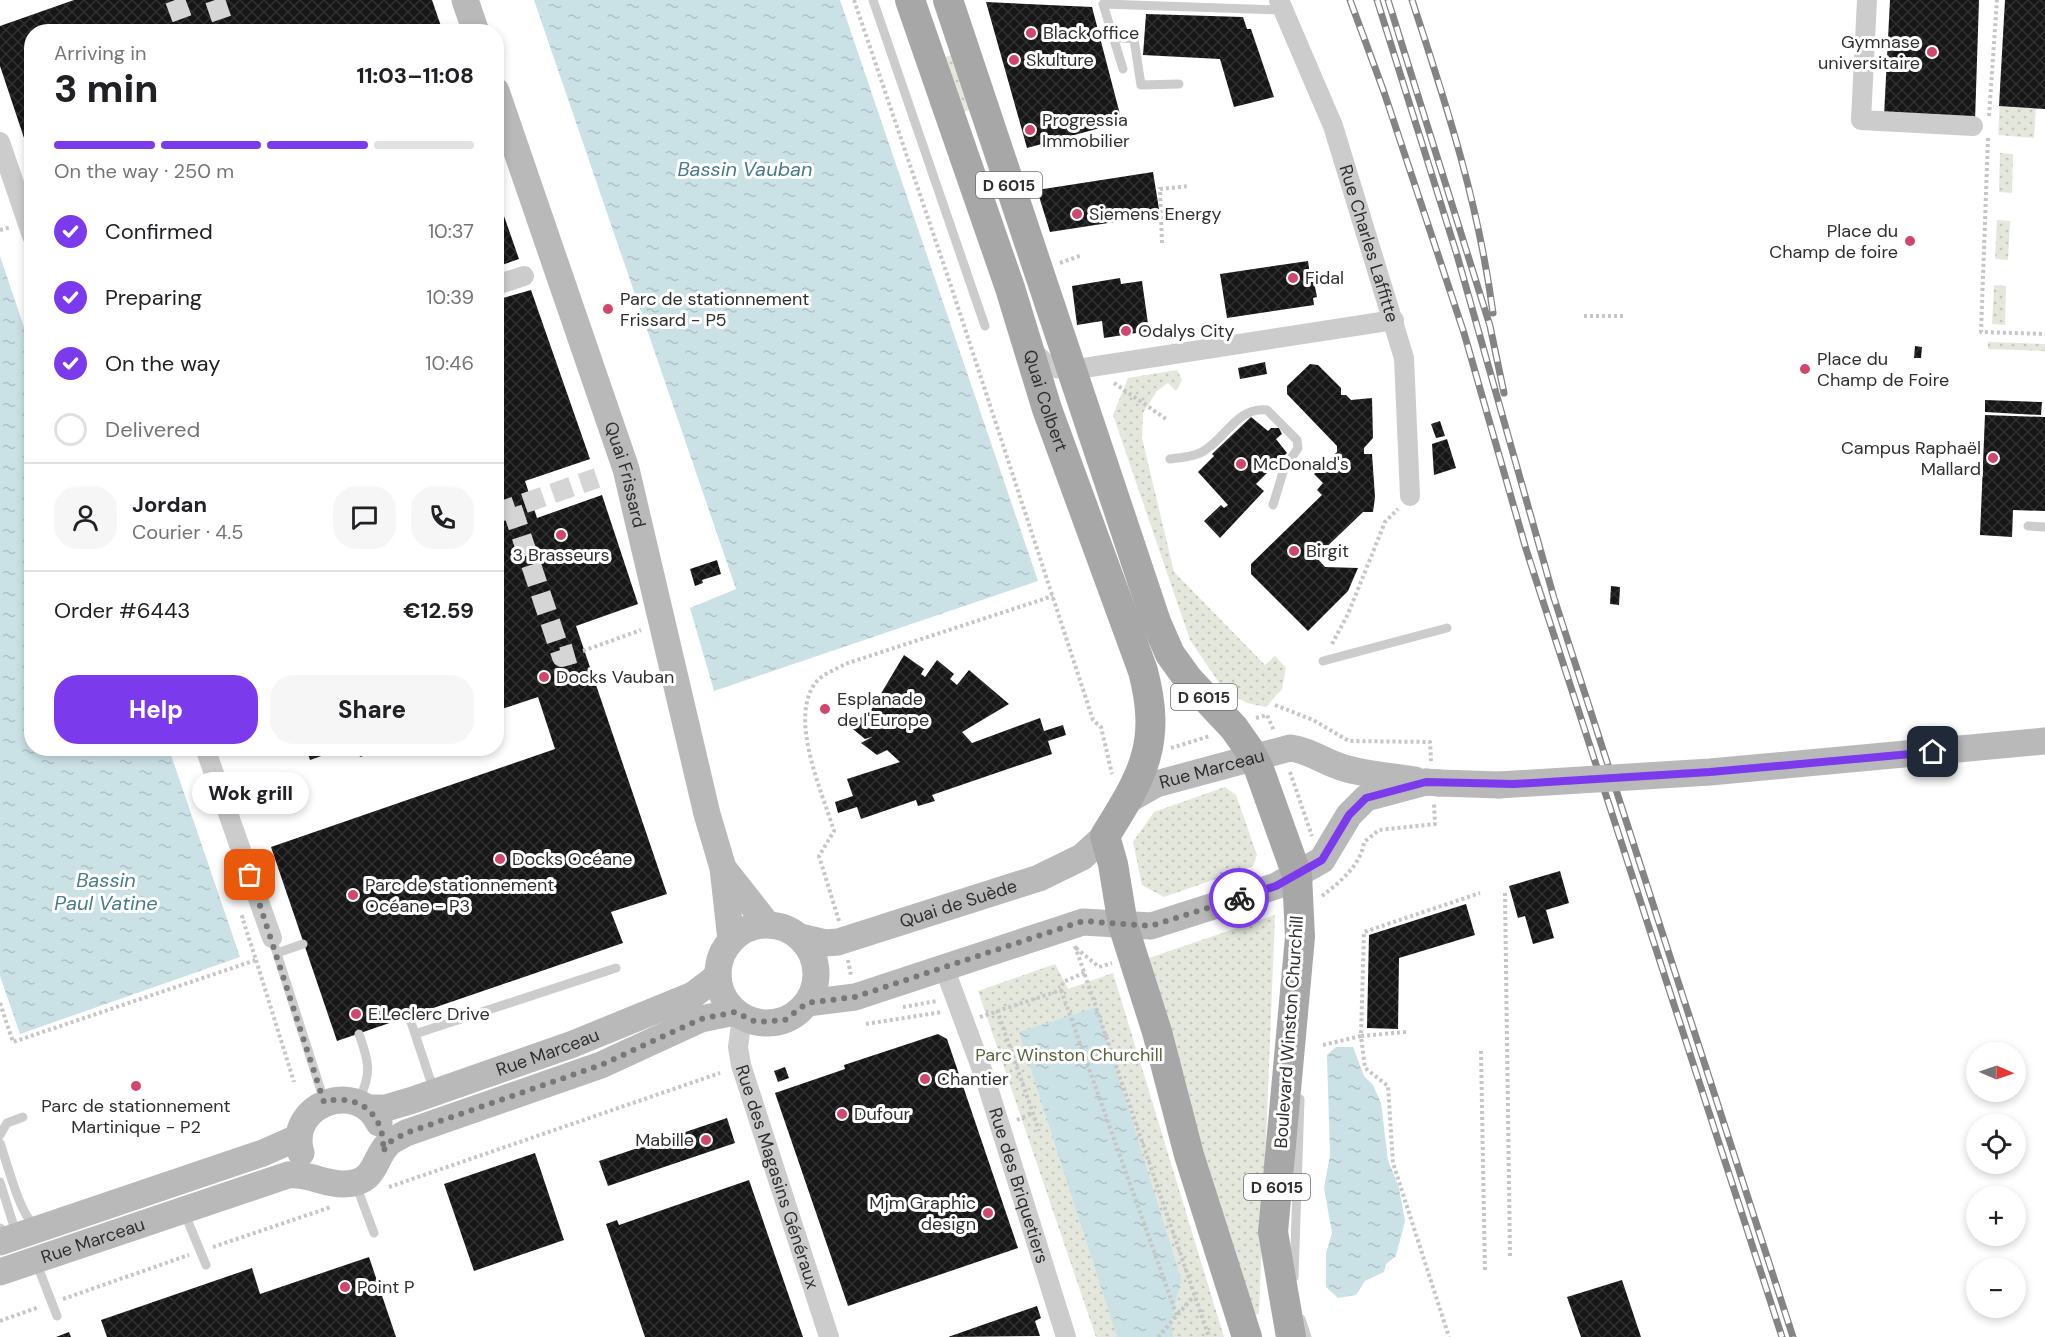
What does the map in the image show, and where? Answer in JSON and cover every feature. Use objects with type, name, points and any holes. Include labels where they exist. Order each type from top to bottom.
[{"type":"main road","points":[[465,0],[473,24]]},
{"type":"main road","name":"Quai Colbert","points":[[910,0],[1010,288],[1047,409],[1143,671],[1152,707],[1152,728],[1146,756],[1118,787]]},
{"type":"main road","name":"Quai Colbert","points":[[948,0],[1083,368],[1155,622]]},
{"type":"main road","name":"Quai Frissard","points":[[504,114],[626,469],[660,604],[707,814],[723,868],[731,940]]},
{"type":"main road","name":"Boulevard Winston Churchill","points":[[1155,622],[1170,654],[1188,679],[1234,728],[1253,758],[1310,868],[1300,937],[1272,1232],[1291,1337]]},
{"type":"main road","points":[[1291,749],[1347,769],[1426,782],[1514,784],[1710,772],[2045,741]]},
{"type":"main road","name":"Rue Marceau","points":[[1118,787],[1156,784],[1291,749]]},
{"type":"main road","points":[[807,1003],[816,979],[816,966],[810,950],[800,937],[788,929],[767,924],[741,931],[731,940],[719,962],[720,989],[739,1014],[756,1022],[785,1020],[807,1003],[855,997],[944,967],[1070,941],[1083,921],[1151,926],[1276,886],[1310,868],[1349,815],[1366,798],[1426,782]]},
{"type":"main road","points":[[1118,787],[1105,836],[1123,925],[1157,1032],[1189,1155],[1247,1337]]},
{"type":"main road","name":"Quai de Suède","points":[[800,937],[825,944],[1039,878],[1082,857],[1105,836]]},
{"type":"main road","name":"Quai Frissard","points":[[723,868],[767,924]]},
{"type":"main road","name":"Rue Marceau","points":[[324,1102],[347,1099],[363,1105],[386,1108],[435,1093],[573,1044],[693,995],[718,976]]},
{"type":"main road","name":"Rue Marceau","points":[[0,1272],[288,1175],[299,1174],[336,1184],[355,1183],[370,1173],[388,1143],[406,1133],[601,1065],[701,1019],[739,1014]]},
{"type":"main road","points":[[321,1180],[304,1162],[299,1137],[303,1123],[312,1111],[324,1102]]},
{"type":"main road","points":[[363,1105],[382,1128],[383,1152]]},
{"type":"main road","name":"Rue Marceau","points":[[14,1234],[263,1154],[299,1137]]},
{"type":"street","points":[[1867,0],[1861,120],[1983,130]]},
{"type":"street","name":"Rue Charles Laffitte","points":[[1281,5],[1332,126],[1404,358],[1410,496]]},
{"type":"street","points":[[0,142],[24,212]]},
{"type":"street","points":[[504,282],[524,276]]},
{"type":"street","points":[[1028,348],[1040,361],[1050,367],[1083,368],[1394,321]]},
{"type":"street","points":[[1047,409],[1048,391],[1083,368]]},
{"type":"street","points":[[208,756],[275,945]]},
{"type":"street","name":"Rue des Briquetiers","points":[[944,967],[949,1004],[986,1078],[1066,1337]]},
{"type":"street","name":"Rue des Magasins Généraux","points":[[739,1014],[738,1047],[741,1065],[829,1337]]},
{"type":"lane","points":[[873,0],[985,326]]},
{"type":"lane","points":[[1123,69],[1103,4],[1281,5]]},
{"type":"lane","points":[[1113,37],[1134,39],[1141,85],[1179,84]]},
{"type":"lane","points":[[1170,459],[1203,452],[1244,414],[1256,408],[1267,410],[1297,440],[1298,448],[1284,469],[1273,505]]},
{"type":"lane","points":[[2028,526],[2045,527]]},
{"type":"lane","points":[[1323,661],[1447,628]]},
{"type":"lane","points":[[303,944],[275,945],[324,1102]]},
{"type":"lane","points":[[415,1034],[616,968]]},
{"type":"lane","points":[[409,1016],[435,1093]]},
{"type":"lane","points":[[359,1034],[369,1062],[363,1105]]},
{"type":"lane","points":[[1290,1036],[1300,1069]]},
{"type":"lane","points":[[1300,1092],[1293,1297],[1307,1337]]},
{"type":"lane","points":[[0,1135],[7,1123],[23,1117]]},
{"type":"lane","points":[[0,1143],[29,1222],[14,1234],[0,1182]]},
{"type":"lane","points":[[355,1183],[374,1233]]},
{"type":"lane","points":[[183,1211],[206,1265]]},
{"type":"lane","points":[[35,1260],[57,1316]]},
{"type":"path","points":[[854,0],[1094,720],[1101,727],[1118,787]]},
{"type":"path","points":[[1997,0],[1983,130],[1981,332],[2045,333]]},
{"type":"path","points":[[1162,243],[1160,189],[1189,186]]},
{"type":"path","points":[[1584,316],[1623,316]]},
{"type":"path","points":[[1083,368],[1166,419]]},
{"type":"path","points":[[1323,661],[1348,614],[1385,522],[1410,496]]},
{"type":"path","points":[[855,997],[832,892],[819,856],[834,831],[803,726],[805,702],[818,680],[845,664],[1053,596]]},
{"type":"path","points":[[582,651],[645,629],[660,604]]},
{"type":"path","points":[[1118,787],[1122,759],[1146,756],[1234,728],[1250,719],[1267,716],[1291,749],[1310,868]]},
{"type":"path","points":[[1318,898],[1338,883]]},
{"type":"path","points":[[1505,892],[1510,1258]]},
{"type":"path","points":[[1449,1337],[1392,1163],[1388,1086],[1365,1068],[1361,1036],[1364,932],[1480,893]]},
{"type":"path","points":[[262,909],[242,917],[294,1082]]},
{"type":"path","points":[[1070,941],[1086,972],[1209,1337]]},
{"type":"path","points":[[0,1003],[13,1042],[256,960]]},
{"type":"path","points":[[1086,972],[1063,982],[1061,990],[1177,1316]]},
{"type":"path","points":[[989,1014],[1061,990]]},
{"type":"path","points":[[895,1009],[949,1004]]},
{"type":"path","points":[[866,1024],[949,1004]]},
{"type":"path","points":[[997,1010],[1039,1131]]},
{"type":"path","points":[[1323,1045],[1361,1036],[1407,1032]]},
{"type":"path","points":[[1481,1051],[1485,1273]]},
{"type":"path","points":[[1016,1120],[1033,1113]]},
{"type":"path","points":[[1158,1337],[1195,1296]]},
{"type":"green space","points":[[952,55],[970,110],[960,113],[942,58]]},
{"type":"green space","points":[[2000,103],[2036,105],[2034,138],[1998,135]]},
{"type":"green space","points":[[2000,153],[2013,154],[2012,193],[1999,192]]},
{"type":"green space","points":[[1997,220],[2010,221],[2008,260],[1995,259]]},
{"type":"green space","points":[[1994,285],[2006,286],[2005,325],[1992,324]]},
{"type":"green space","points":[[1988,342],[2045,344],[2045,351],[1988,349]]},
{"type":"green space","points":[[1177,370],[1182,380],[1176,391],[1168,383],[1157,391],[1143,413],[1142,438],[1174,572],[1265,665],[1275,656],[1286,668],[1282,689],[1266,707],[1247,703],[1224,690],[1190,640],[1113,415],[1128,378]]},
{"type":"green space","points":[[1225,787],[1236,795],[1257,855],[1253,866],[1164,897],[1142,885],[1133,842],[1154,812]]},
{"type":"green space","points":[[1275,915],[1259,1314],[1254,1315],[1230,1246],[1149,958]]},
{"type":"green space","name":"Parc Winston Churchill","points":[[1055,964],[1068,989],[1113,973],[1224,1337],[1096,1337],[978,991]]},
{"type":"water","name":"Bassin Vauban","points":[[534,0],[840,0],[1038,581],[714,691],[690,608],[736,589]]},
{"type":"water","name":"Bassin Paul Vatine","points":[[0,256],[24,327],[24,756],[171,756],[240,957],[20,1034],[0,976]]},
{"type":"water","points":[[1097,1007],[1181,1279],[1171,1323],[1173,1337],[1117,1337],[1019,1032]]},
{"type":"water","points":[[1336,1047],[1353,1047],[1364,1076],[1373,1085],[1381,1103],[1388,1160],[1399,1188],[1405,1221],[1396,1256],[1386,1264],[1384,1272],[1365,1281],[1356,1295],[1338,1298],[1326,1287],[1326,1253],[1332,1233],[1324,1188],[1330,1155],[1327,1055]]},
{"type":"building","points":[[74,0],[432,0],[440,24],[24,24],[24,138],[0,66],[0,26]]},
{"type":"building","points":[[1890,0],[1979,0],[1975,121],[1884,116]]},
{"type":"building","points":[[2005,0],[2045,0],[2045,109],[1999,106]]},
{"type":"building","points":[[986,2],[1092,7],[1122,122],[1027,148]]},
{"type":"building","points":[[1146,14],[1243,17],[1247,29],[1251,29],[1274,97],[1234,107],[1220,59],[1143,55]]},
{"type":"building","points":[[1153,172],[1160,215],[1050,232],[1037,190]]},
{"type":"building","points":[[504,216],[519,259],[504,264]]},
{"type":"building","points":[[1308,261],[1311,282],[1314,282],[1317,297],[1313,298],[1314,305],[1227,318],[1220,274]]},
{"type":"building","points":[[1120,278],[1121,284],[1142,281],[1149,331],[1104,338],[1102,321],[1077,325],[1072,286]]},
{"type":"building","name":"Docks Vauban","points":[[531,290],[590,459],[525,481],[537,518],[602,495],[638,604],[576,626],[667,894],[611,912],[623,943],[337,1041],[271,847],[555,749],[538,697],[504,708],[504,298]]},
{"type":"building","points":[[1915,346],[1922,347],[1921,358],[1914,358]]},
{"type":"building","points":[[1265,362],[1267,374],[1240,379],[1238,368]]},
{"type":"building","points":[[1310,364],[1318,365],[1341,388],[1341,395],[1346,395],[1351,400],[1372,398],[1373,438],[1364,448],[1364,454],[1372,454],[1375,497],[1373,512],[1363,512],[1316,557],[1325,567],[1358,568],[1348,591],[1308,631],[1251,574],[1251,564],[1322,495],[1317,490],[1323,483],[1314,474],[1337,452],[1337,446],[1287,394],[1287,386]]},
{"type":"building","points":[[1985,400],[2042,402],[2041,415],[1985,412]]},
{"type":"building","points":[[1985,415],[2045,417],[2045,511],[2013,510],[2012,537],[1980,535]]},
{"type":"building","name":"McDonald's","points":[[1251,417],[1268,431],[1271,428],[1279,428],[1282,434],[1276,439],[1287,453],[1256,484],[1264,491],[1220,538],[1204,521],[1221,505],[1224,508],[1228,505],[1198,472],[1214,456],[1212,454]]},
{"type":"building","points":[[1440,421],[1445,436],[1436,438],[1431,424]]},
{"type":"building","points":[[1447,439],[1456,468],[1434,475],[1432,444]]},
{"type":"building","points":[[717,560],[721,574],[702,580],[703,583],[695,586],[690,569]]},
{"type":"building","points":[[1611,586],[1620,587],[1619,605],[1610,604]]},
{"type":"building","points":[[904,655],[924,669],[921,674],[925,677],[937,660],[954,674],[950,679],[957,685],[969,670],[1009,704],[962,732],[972,743],[1040,718],[1044,731],[1063,725],[1066,735],[1048,741],[1052,754],[932,795],[935,801],[918,806],[916,800],[861,819],[857,807],[838,813],[835,802],[853,796],[847,779],[900,762],[887,750],[877,755],[861,743],[872,737],[865,739],[848,725],[870,712]]},
{"type":"building","points":[[309,756],[321,756],[310,760]]},
{"type":"building","points":[[1560,871],[1569,903],[1546,910],[1554,938],[1533,944],[1525,916],[1518,918],[1509,886]]},
{"type":"building","points":[[1466,904],[1475,935],[1399,958],[1398,1029],[1367,1028],[1369,935]]},
{"type":"building","points":[[938,1034],[947,1039],[1018,1248],[848,1306],[775,1093],[845,1069],[844,1065]]},
{"type":"building","points":[[785,1067],[789,1078],[778,1082],[774,1071]]},
{"type":"building","points":[[727,1118],[735,1143],[608,1186],[599,1161]]},
{"type":"building","points":[[535,1153],[564,1240],[474,1271],[444,1184]]},
{"type":"building","points":[[749,1180],[803,1337],[645,1337],[606,1224],[617,1220],[619,1225]]},
{"type":"building","points":[[369,1257],[396,1337],[107,1337],[101,1320],[252,1268],[260,1294]]},
{"type":"building","points":[[1622,1280],[1641,1337],[1581,1337],[1567,1297]]},
{"type":"building","points":[[1037,1306],[1041,1318],[1035,1321],[1040,1336],[948,1337]]},
{"type":"building","points":[[69,1332],[71,1337],[56,1337]]},
{"type":"tunnel","points":[[175,0],[184,24]]},
{"type":"tunnel","points":[[215,0],[223,24]]},
{"type":"tunnel","points":[[504,510],[597,478]]},
{"type":"tunnel","points":[[512,508],[562,657],[583,651]]},
{"type":"railway","points":[[1350,0],[1384,92],[1464,333],[1526,549],[1782,1337]]},
{"type":"railway","points":[[1377,0],[1457,255],[1554,598],[1793,1337]]},
{"type":"railway","points":[[1388,0],[1490,326],[1504,393]]},
{"type":"railway","points":[[1412,0],[1470,193],[1487,272],[1493,313]]},
{"type":"way so far","points":[[250,875],[324,1102],[347,1099],[368,1108],[382,1128],[383,1152],[388,1143],[406,1133],[601,1065],[701,1019],[735,1012],[756,1022],[770,1023],[785,1020],[807,1003],[855,997],[1083,921],[1151,926],[1239,898]]},
{"type":"place","name":"Black office","points":[[1031,33]]},
{"type":"place","name":"Gymnase universitaire","points":[[1932,52]]},
{"type":"place","name":"Skulture","points":[[1014,60]]},
{"type":"place","name":"Progressia Immobilier","points":[[1030,130]]},
{"type":"place","name":"Siemens Energy","points":[[1077,214]]},
{"type":"place","name":"Place du Champ de foire","points":[[1910,241]]},
{"type":"place","name":"Fidal","points":[[1293,278]]},
{"type":"place","name":"Parc de stationnement Frissard - P5","points":[[608,309]]},
{"type":"place","name":"Odalys City","points":[[1126,331]]},
{"type":"place","name":"Place du Champ de Foire","points":[[1805,369]]},
{"type":"place","name":"Campus Raphaël Mallard","points":[[1993,458]]},
{"type":"place","name":"McDonald's","points":[[1241,464]]},
{"type":"place","name":"3 Brasseurs","points":[[561,535]]},
{"type":"place","name":"Birgit","points":[[1294,551]]},
{"type":"place","name":"Docks Vauban","points":[[544,677]]},
{"type":"place","name":"Esplanade de l'Europe","points":[[825,709]]},
{"type":"place","name":"Docks Océane","points":[[500,859]]},
{"type":"place","name":"Wok grill","points":[[250,875]]},
{"type":"place","name":"Parc de stationnement Océane - P3","points":[[353,895]]},
{"type":"place","name":"E.Leclerc Drive","points":[[356,1014]]},
{"type":"place","name":"Chantier","points":[[925,1079]]},
{"type":"place","name":"Parc de stationnement Martinique - P2","points":[[136,1086]]},
{"type":"place","name":"Dufour","points":[[842,1114]]},
{"type":"place","name":"Mabille","points":[[706,1140]]},
{"type":"place","name":"Mjm Graphic design","points":[[988,1213]]},
{"type":"place","name":"Point P","points":[[345,1287]]},
{"type":"route","points":[[1239,898],[1276,886],[1322,860],[1334,844],[1349,815],[1366,798],[1426,782],[1514,784],[1710,772],[1933,752]]}]
